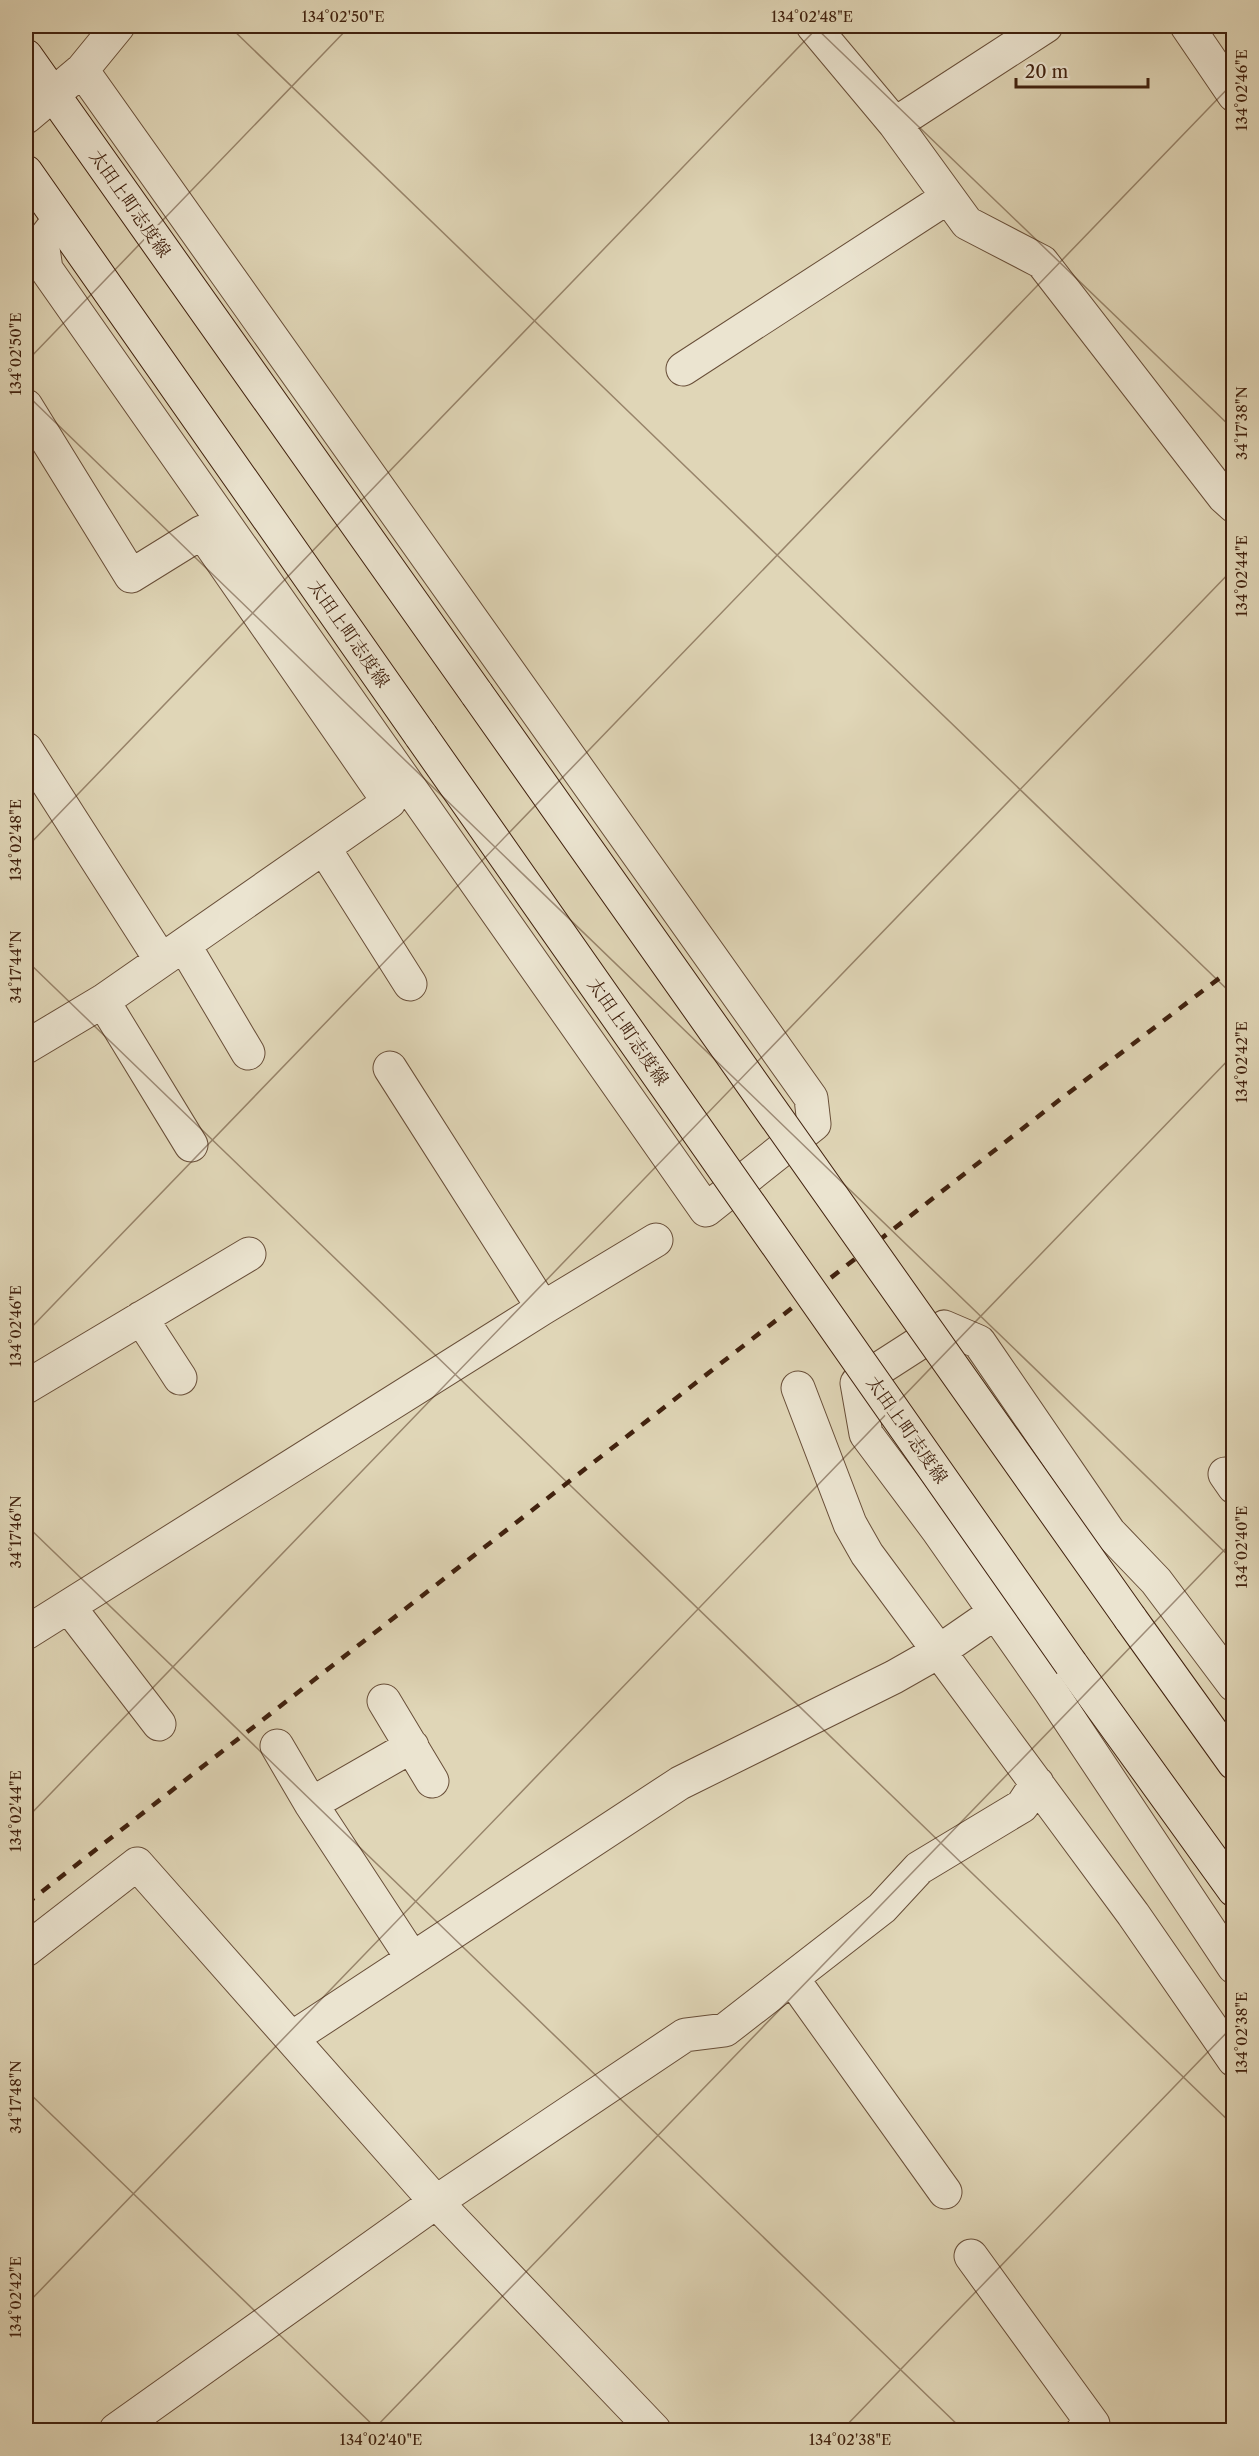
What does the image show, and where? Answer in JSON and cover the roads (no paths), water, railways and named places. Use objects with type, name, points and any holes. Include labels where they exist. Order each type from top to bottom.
[{"type":"street","points":[[26,117],[82,70],[118,26]]},
{"type":"street","points":[[813,26],[895,124],[967,223],[1042,262],[1233,506]]},
{"type":"street","points":[[895,124],[1046,26]]},
{"type":"street","points":[[1187,26],[1233,95]]},
{"type":"street","name":"太田上町志度線","points":[[26,56],[1233,1762]]},
{"type":"street","points":[[59,220],[42,242],[46,269],[706,1210],[814,1124],[811,1098],[82,70]]},
{"type":"street","name":"太田上町志度線","points":[[26,172],[1071,1664],[1233,1890]]},
{"type":"street","points":[[683,369],[948,197]]},
{"type":"street","points":[[26,406],[131,576],[202,532],[389,802],[103,1001],[26,1047]]},
{"type":"street","points":[[26,748],[172,952],[248,1053]]},
{"type":"street","points":[[324,848],[410,984]]},
{"type":"street","points":[[103,1001],[191,1145]]},
{"type":"street","points":[[390,1068],[543,1308]]},
{"type":"street","points":[[26,1631],[543,1308],[656,1240]]},
{"type":"street","points":[[26,1388],[249,1254]]},
{"type":"street","points":[[141,1318],[180,1378]]},
{"type":"street","points":[[1233,1685],[1156,1581],[1102,1538],[979,1342],[944,1327],[856,1383],[866,1434],[937,1529],[1051,1692],[1233,1967]]},
{"type":"street","points":[[798,1388],[850,1524],[867,1554],[1133,1914],[1233,2060]]},
{"type":"street","points":[[69,1606],[159,1724]]},
{"type":"street","points":[[292,2038],[680,1783],[894,1677],[938,1652],[980,1623]]},
{"type":"street","points":[[384,1701],[432,1781]]},
{"type":"street","points":[[277,1746],[311,1804],[412,1958]]},
{"type":"street","points":[[311,1804],[412,1746]]},
{"type":"street","points":[[116,2430],[436,2202],[685,2035],[725,2030],[882,1908],[919,1868],[1022,1806],[1037,1783]]},
{"type":"street","points":[[26,1950],[137,1864],[436,2202],[654,2430]]},
{"type":"street","points":[[792,1978],[945,2192]]},
{"type":"street","points":[[971,2256],[1093,2424],[1083,2430]]},
{"type":"railway","points":[[26,1904],[1058,1101],[1234,967]]}]
